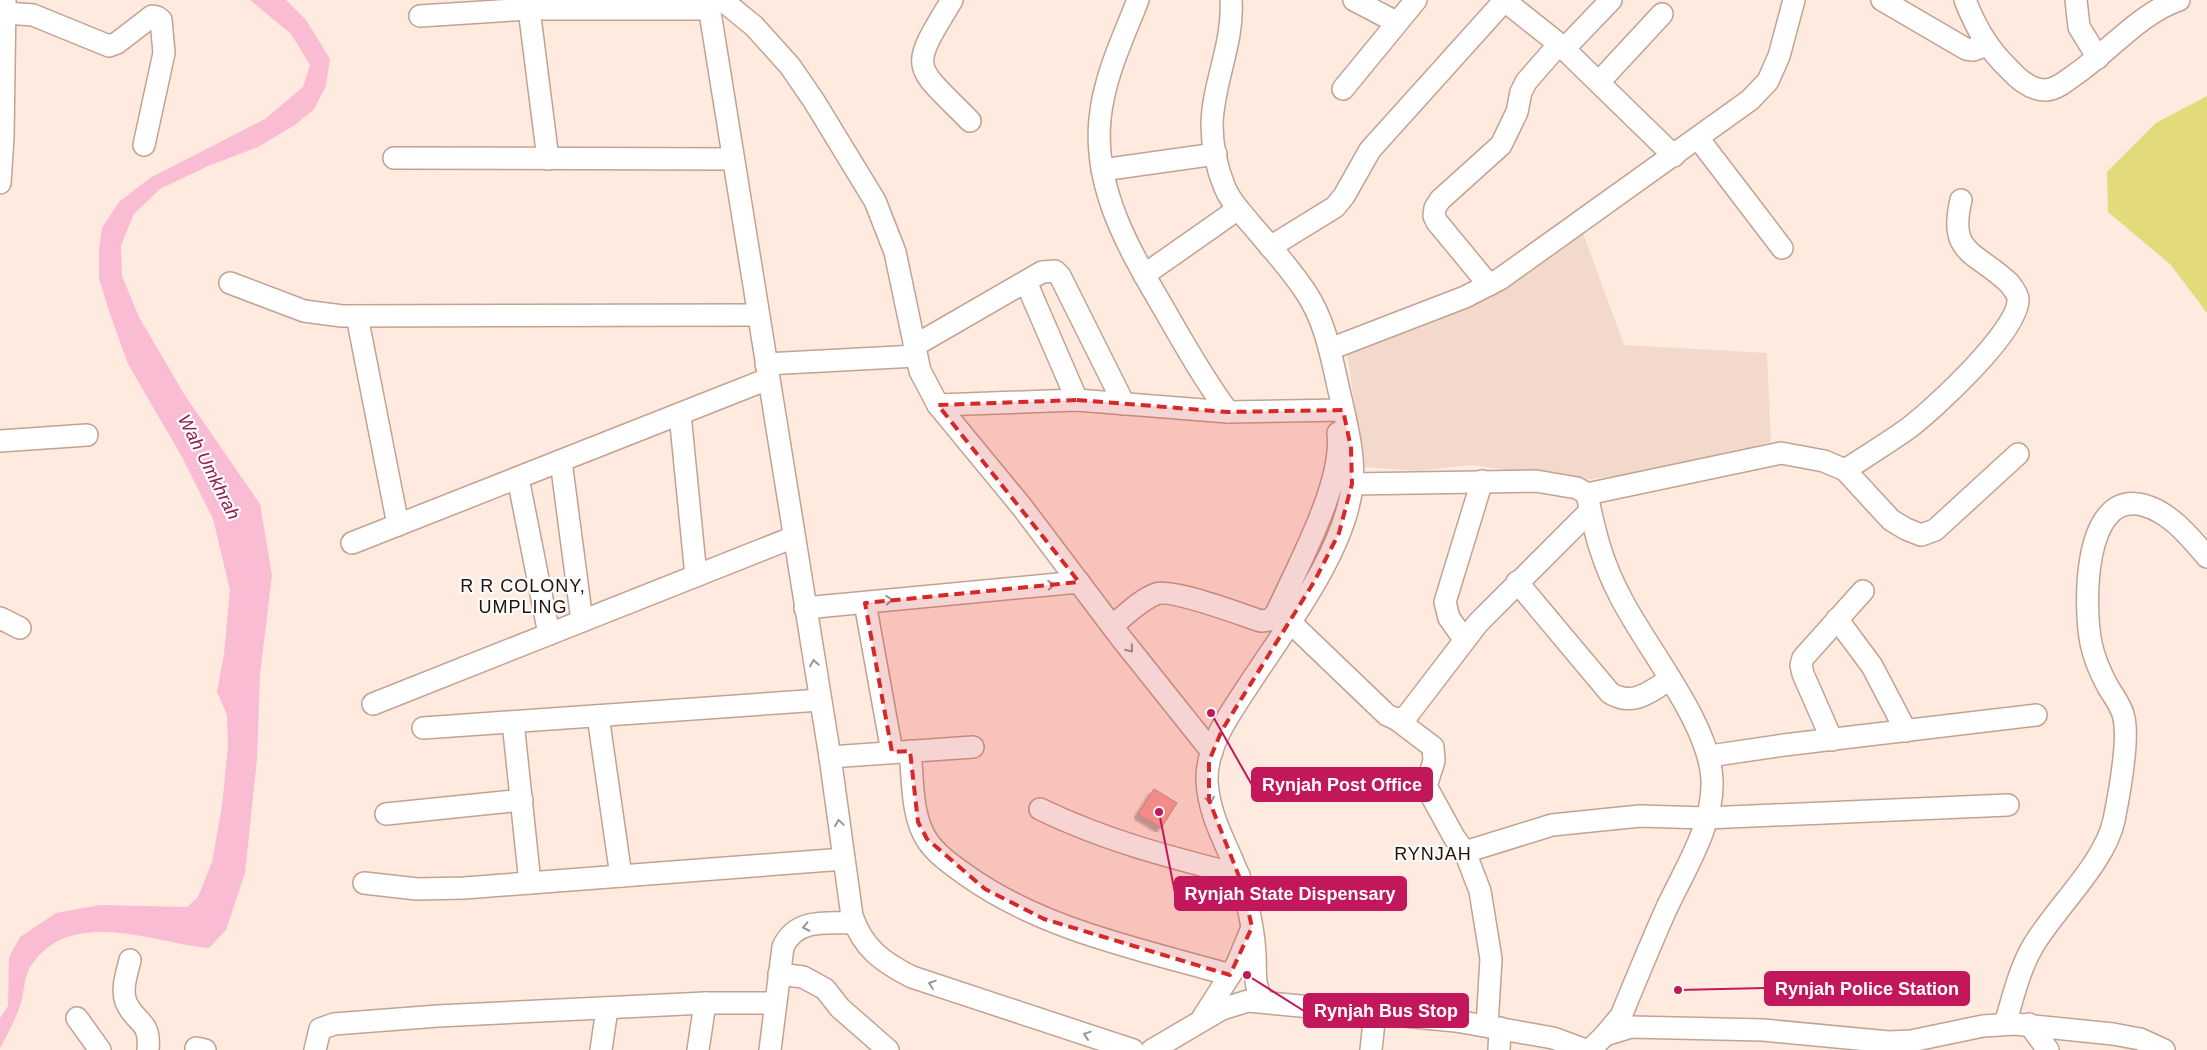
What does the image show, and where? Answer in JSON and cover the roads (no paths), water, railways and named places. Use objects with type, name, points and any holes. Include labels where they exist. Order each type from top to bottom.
[{"type":"street","points":[[952,0],[927,41],[921,61],[923,71],[928,79],[970,122]]},
{"type":"street","points":[[1138,0],[1106,86],[1100,119],[1102,170],[1111,208],[1144,275],[1191,358],[1228,412]]},
{"type":"street","points":[[1230,0],[1230,37],[1212,123],[1216,154],[1225,190],[1238,209],[1305,291],[1320,318],[1330,349],[1339,410],[1351,448],[1352,484],[1346,515],[1339,533],[1314,582],[1239,700],[1212,752],[1207,776],[1211,806],[1239,875],[1252,927],[1254,982],[1262,1001]]},
{"type":"street","points":[[1354,0],[1396,22]]},
{"type":"street","points":[[1343,89],[1396,22],[1416,0]]},
{"type":"street","points":[[1270,247],[1334,207],[1344,196],[1370,150],[1505,0],[1562,46],[1674,156]]},
{"type":"street","points":[[1489,286],[1437,222],[1434,216],[1435,208],[1440,200],[1500,145],[1518,112],[1521,92],[1526,82],[1610,0]]},
{"type":"street","points":[[1330,349],[1489,286],[1750,100],[1768,81],[1779,56],[1794,0]]},
{"type":"street","points":[[1882,0],[1966,49],[1973,50],[1979,48],[1982,39]]},
{"type":"street","points":[[1965,0],[1982,39],[1994,55],[2018,78],[2032,87],[2046,90],[2060,86],[2157,10],[2179,0]]},
{"type":"street","points":[[2076,0],[2079,27],[2098,58]]},
{"type":"street","points":[[713,3],[733,159],[830,757],[854,923],[866,946],[879,959],[912,977],[1133,1050]]},
{"type":"street","points":[[420,16],[453,7],[713,3],[754,26],[790,66],[814,101],[875,202],[894,252],[904,288],[915,351],[927,387],[938,405],[1022,507],[1112,626],[1212,752]]},
{"type":"street","points":[[0,183],[3,137],[1,109],[4,6],[33,15],[109,46],[117,44],[152,16],[158,16],[161,20],[164,54],[144,145]]},
{"type":"street","points":[[540,7],[548,159]]},
{"type":"street","points":[[1599,82],[1662,14]]},
{"type":"street","points":[[1698,138],[1782,248]]},
{"type":"street","points":[[1102,170],[1216,154]]},
{"type":"street","points":[[394,158],[733,159]]},
{"type":"street","points":[[1845,470],[1907,430],[1933,407],[2002,336],[2013,319],[2018,299],[2012,287],[1961,243],[1956,229],[1961,200]]},
{"type":"street","points":[[1144,275],[1238,209]]},
{"type":"street","points":[[352,543],[680,414],[767,372],[915,351],[1048,270],[1055,271],[1060,276],[1124,404]]},
{"type":"street","points":[[1026,282],[1077,400]]},
{"type":"street","points":[[230,283],[304,312],[357,316],[758,314]]},
{"type":"street","points":[[357,316],[398,525]]},
{"type":"street","points":[[938,405],[1077,400],[1228,412],[1339,410]]},
{"type":"street","points":[[1112,626],[1158,592],[1180,595],[1261,621],[1268,620],[1276,614],[1330,491],[1338,454],[1339,410]]},
{"type":"street","points":[[680,414],[696,576]]},
{"type":"street","points":[[0,440],[87,435]]},
{"type":"street","points":[[1396,719],[1406,717],[1413,710],[1464,638],[1588,502],[1754,458],[1781,453],[1824,461],[1845,470],[1891,520],[1906,529],[1921,534],[1934,530],[2018,454]]},
{"type":"street","points":[[561,461],[582,621]]},
{"type":"street","points":[[518,478],[549,634]]},
{"type":"street","points":[[1352,484],[1482,481],[1536,482],[1576,488],[1588,502],[1600,554],[1622,600],[1670,680],[1710,756],[1712,781],[1706,818],[1695,849],[1663,915],[1621,1016],[1590,1050]]},
{"type":"street","points":[[1464,638],[1449,618],[1445,602],[1482,481]]},
{"type":"street","points":[[2005,1024],[2022,969],[2033,946],[2096,859],[2108,838],[2113,822],[2125,739],[2124,718],[2096,662],[2090,643],[2088,570],[2094,542],[2104,522],[2114,512],[2125,506],[2142,505],[2160,512],[2185,531],[2207,557]]},
{"type":"street","points":[[372,704],[794,537]]},
{"type":"street","points":[[806,608],[1079,582]]},
{"type":"street","points":[[1517,582],[1610,693],[1628,700],[1642,697],[1670,680]]},
{"type":"street","points":[[1832,740],[1802,674],[1801,665],[1808,651],[1863,591]]},
{"type":"street","points":[[865,602],[918,822],[926,839],[942,856],[985,889],[1044,919],[1230,975]]},
{"type":"street","points":[[0,618],[20,628]]},
{"type":"street","points":[[1837,620],[1872,666],[1906,731]]},
{"type":"street","points":[[1290,622],[1387,715],[1396,719],[1433,747],[1434,760],[1426,786],[1454,837],[1465,852],[1480,891],[1489,941],[1494,1027],[1499,1050]]},
{"type":"street","points":[[423,728],[820,700]]},
{"type":"street","points":[[1710,756],[2036,715]]},
{"type":"street","points":[[598,716],[621,876]]},
{"type":"street","points":[[513,722],[530,883]]},
{"type":"street","points":[[830,757],[973,747]]},
{"type":"street","points":[[386,814],[522,800]]},
{"type":"street","points":[[1465,852],[1552,825],[1640,816],[1706,818],[2008,805]]},
{"type":"street","points":[[1040,809],[1084,830],[1128,845],[1239,875]]},
{"type":"street","points":[[364,883],[438,889],[844,859]]},
{"type":"street","points":[[770,1050],[783,947],[788,936],[796,929],[806,926],[854,923]]},
{"type":"street","points":[[1200,1021],[1230,975],[1252,927]]},
{"type":"street","points":[[130,960],[124,982],[126,1002],[142,1022],[149,1035],[148,1050]]},
{"type":"street","points":[[779,974],[803,977],[825,989],[840,1008],[888,1050]]},
{"type":"street","points":[[1152,1050],[1200,1021],[1238,1003],[1262,1001],[1375,1012],[1494,1027],[1552,1038],[1586,1050]]},
{"type":"street","points":[[315,1050],[320,1029],[334,1024],[438,1016],[705,1003],[775,1003]]},
{"type":"street","points":[[698,1050],[705,1003]]},
{"type":"street","points":[[601,1050],[606,1009]]},
{"type":"street","points":[[1371,1050],[1375,1012]]},
{"type":"street","points":[[77,1018],[100,1050]]},
{"type":"street","points":[[1605,1035],[1631,1027],[1763,1030],[1810,1042],[1902,1046],[1959,1040],[2005,1024],[2029,1024],[2131,1038],[2160,1046],[2164,1050]]},
{"type":"street","points":[[2029,1024],[2048,1050]]},
{"type":"water","name":"Wah Umkhrah","points":[[250,0],[286,0],[306,20],[330,59],[326,86],[314,109],[295,125],[258,147],[208,166],[160,189],[134,214],[121,245],[122,276],[139,317],[184,394],[260,504],[272,575],[260,674],[257,759],[245,873],[226,930],[209,948],[111,932],[87,933],[65,938],[45,949],[29,969],[19,1009],[0,1048],[0,1018],[8,1006],[9,957],[20,937],[56,913],[100,905],[187,907],[198,897],[212,862],[222,806],[228,745],[227,715],[217,692],[224,654],[230,590],[213,519],[182,457],[128,364],[99,278],[99,249],[102,228],[119,202],[150,178],[265,119],[303,87],[310,65],[291,34]]},
{"type":"place","name":"Rynjah Post Office","points":[[1211,713]]},
{"type":"place","name":"Rynjah State Dispensary","points":[[1159,812]]},
{"type":"place","name":"Rynjah Bus Stop","points":[[1247,975]]},
{"type":"place","name":"Rynjah Police Station","points":[[1678,990]]},
{"type":"district","name":"R R COLONY, UMPLING","points":[[523,596]]},
{"type":"district","name":"RYNJAH","points":[[1433,854]]}]
